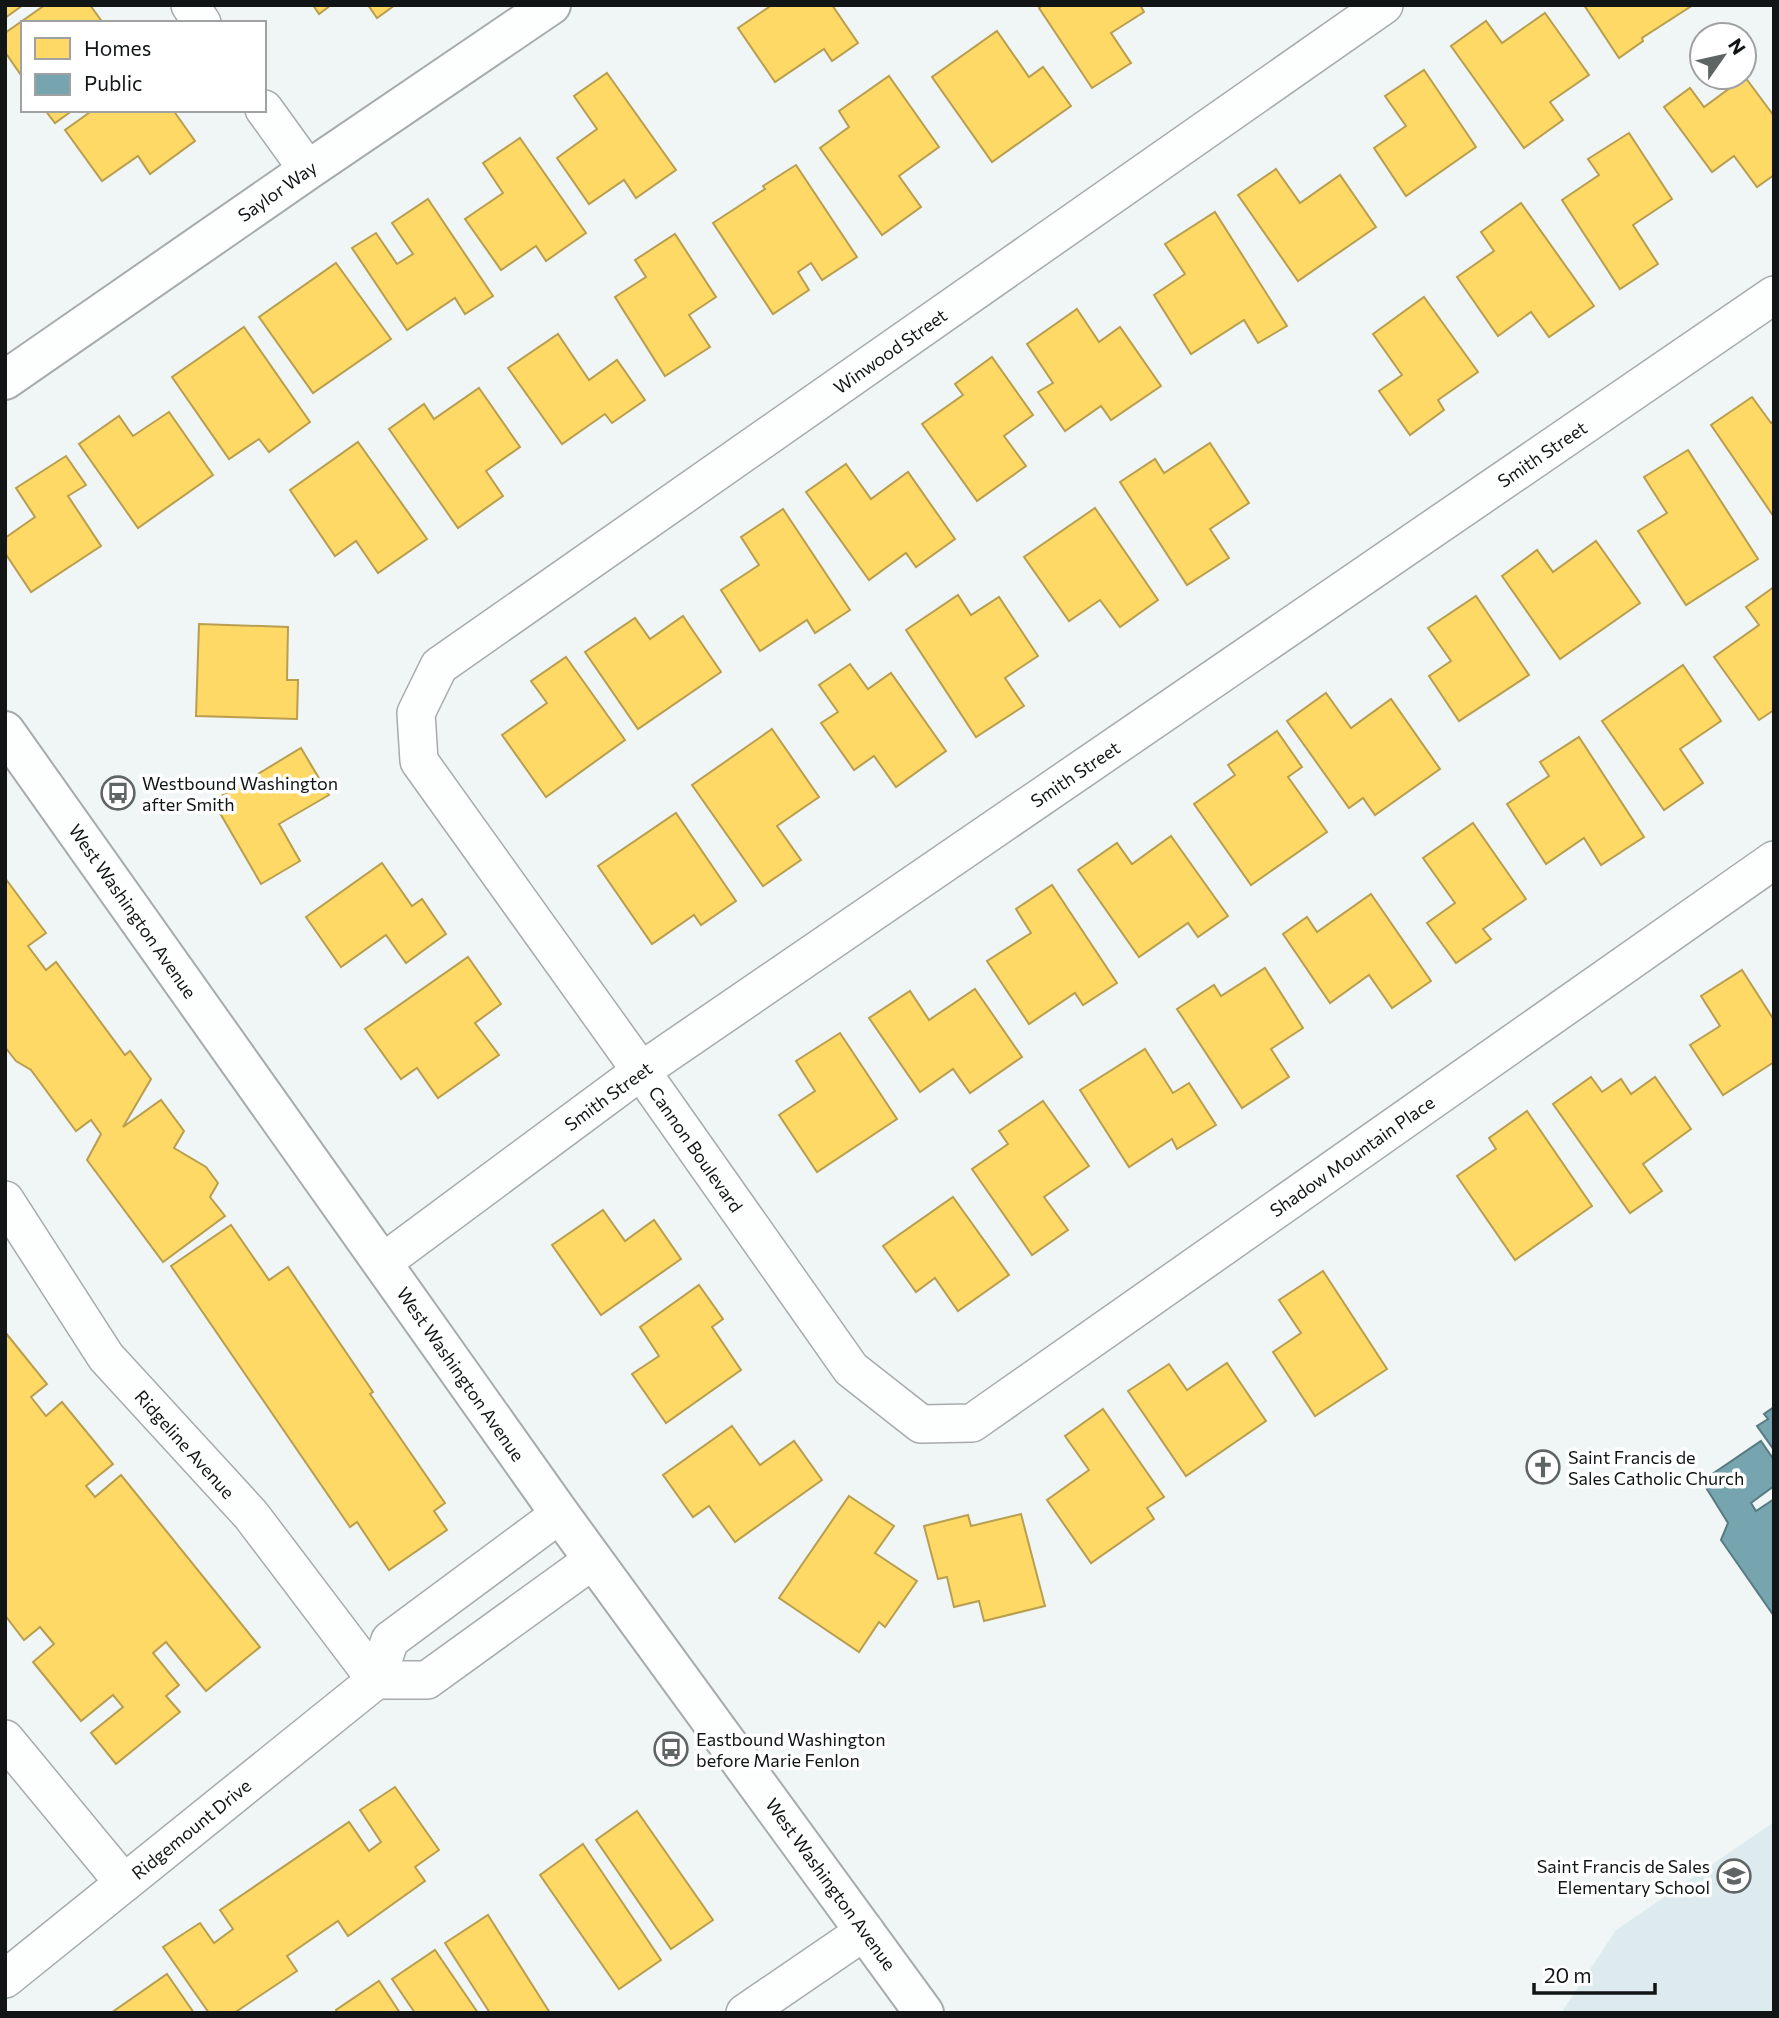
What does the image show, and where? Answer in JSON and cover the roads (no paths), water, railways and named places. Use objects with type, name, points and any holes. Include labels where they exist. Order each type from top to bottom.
[{"type":"main road","name":"Saylor Way","points":[[5,380],[551,5]]},
{"type":"main road","name":"West Washington Avenue","points":[[5,731],[560,1514],[924,2013]]},
{"type":"street","points":[[190,5],[201,21]]},
{"type":"street","name":"Winwood Street","points":[[416,713],[439,666],[1384,5]]},
{"type":"street","points":[[266,112],[308,170]]},
{"type":"street","name":"Smith Street","points":[[382,1263],[641,1071],[1774,295]]},
{"type":"street","name":"Cannon Boulevard","points":[[416,713],[419,761],[851,1369],[921,1424]]},
{"type":"street","name":"Shadow Mountain Place","points":[[921,1424],[972,1423],[1774,860]]},
{"type":"street","name":"Ridgeline Avenue","points":[[5,1200],[106,1357],[251,1516],[376,1679]]},
{"type":"street","points":[[560,1514],[390,1640],[376,1679],[427,1680],[593,1560]]},
{"type":"street","name":"Ridgemount Drive","points":[[5,1979],[376,1679]]},
{"type":"street","points":[[5,1739],[124,1883]]},
{"type":"street","points":[[745,2013],[865,1931]]},
{"type":"place","name":"Westbound Washington after Smith","points":[[118,793]]},
{"type":"place","name":"Saint Francis de Sales Catholic Church","points":[[1543,1467]]},
{"type":"place","name":"Eastbound Washington before Marie Fenlon","points":[[671,1749]]},
{"type":"place","name":"Saint Francis de Sales Elementary School","points":[[1734,1876]]}]
